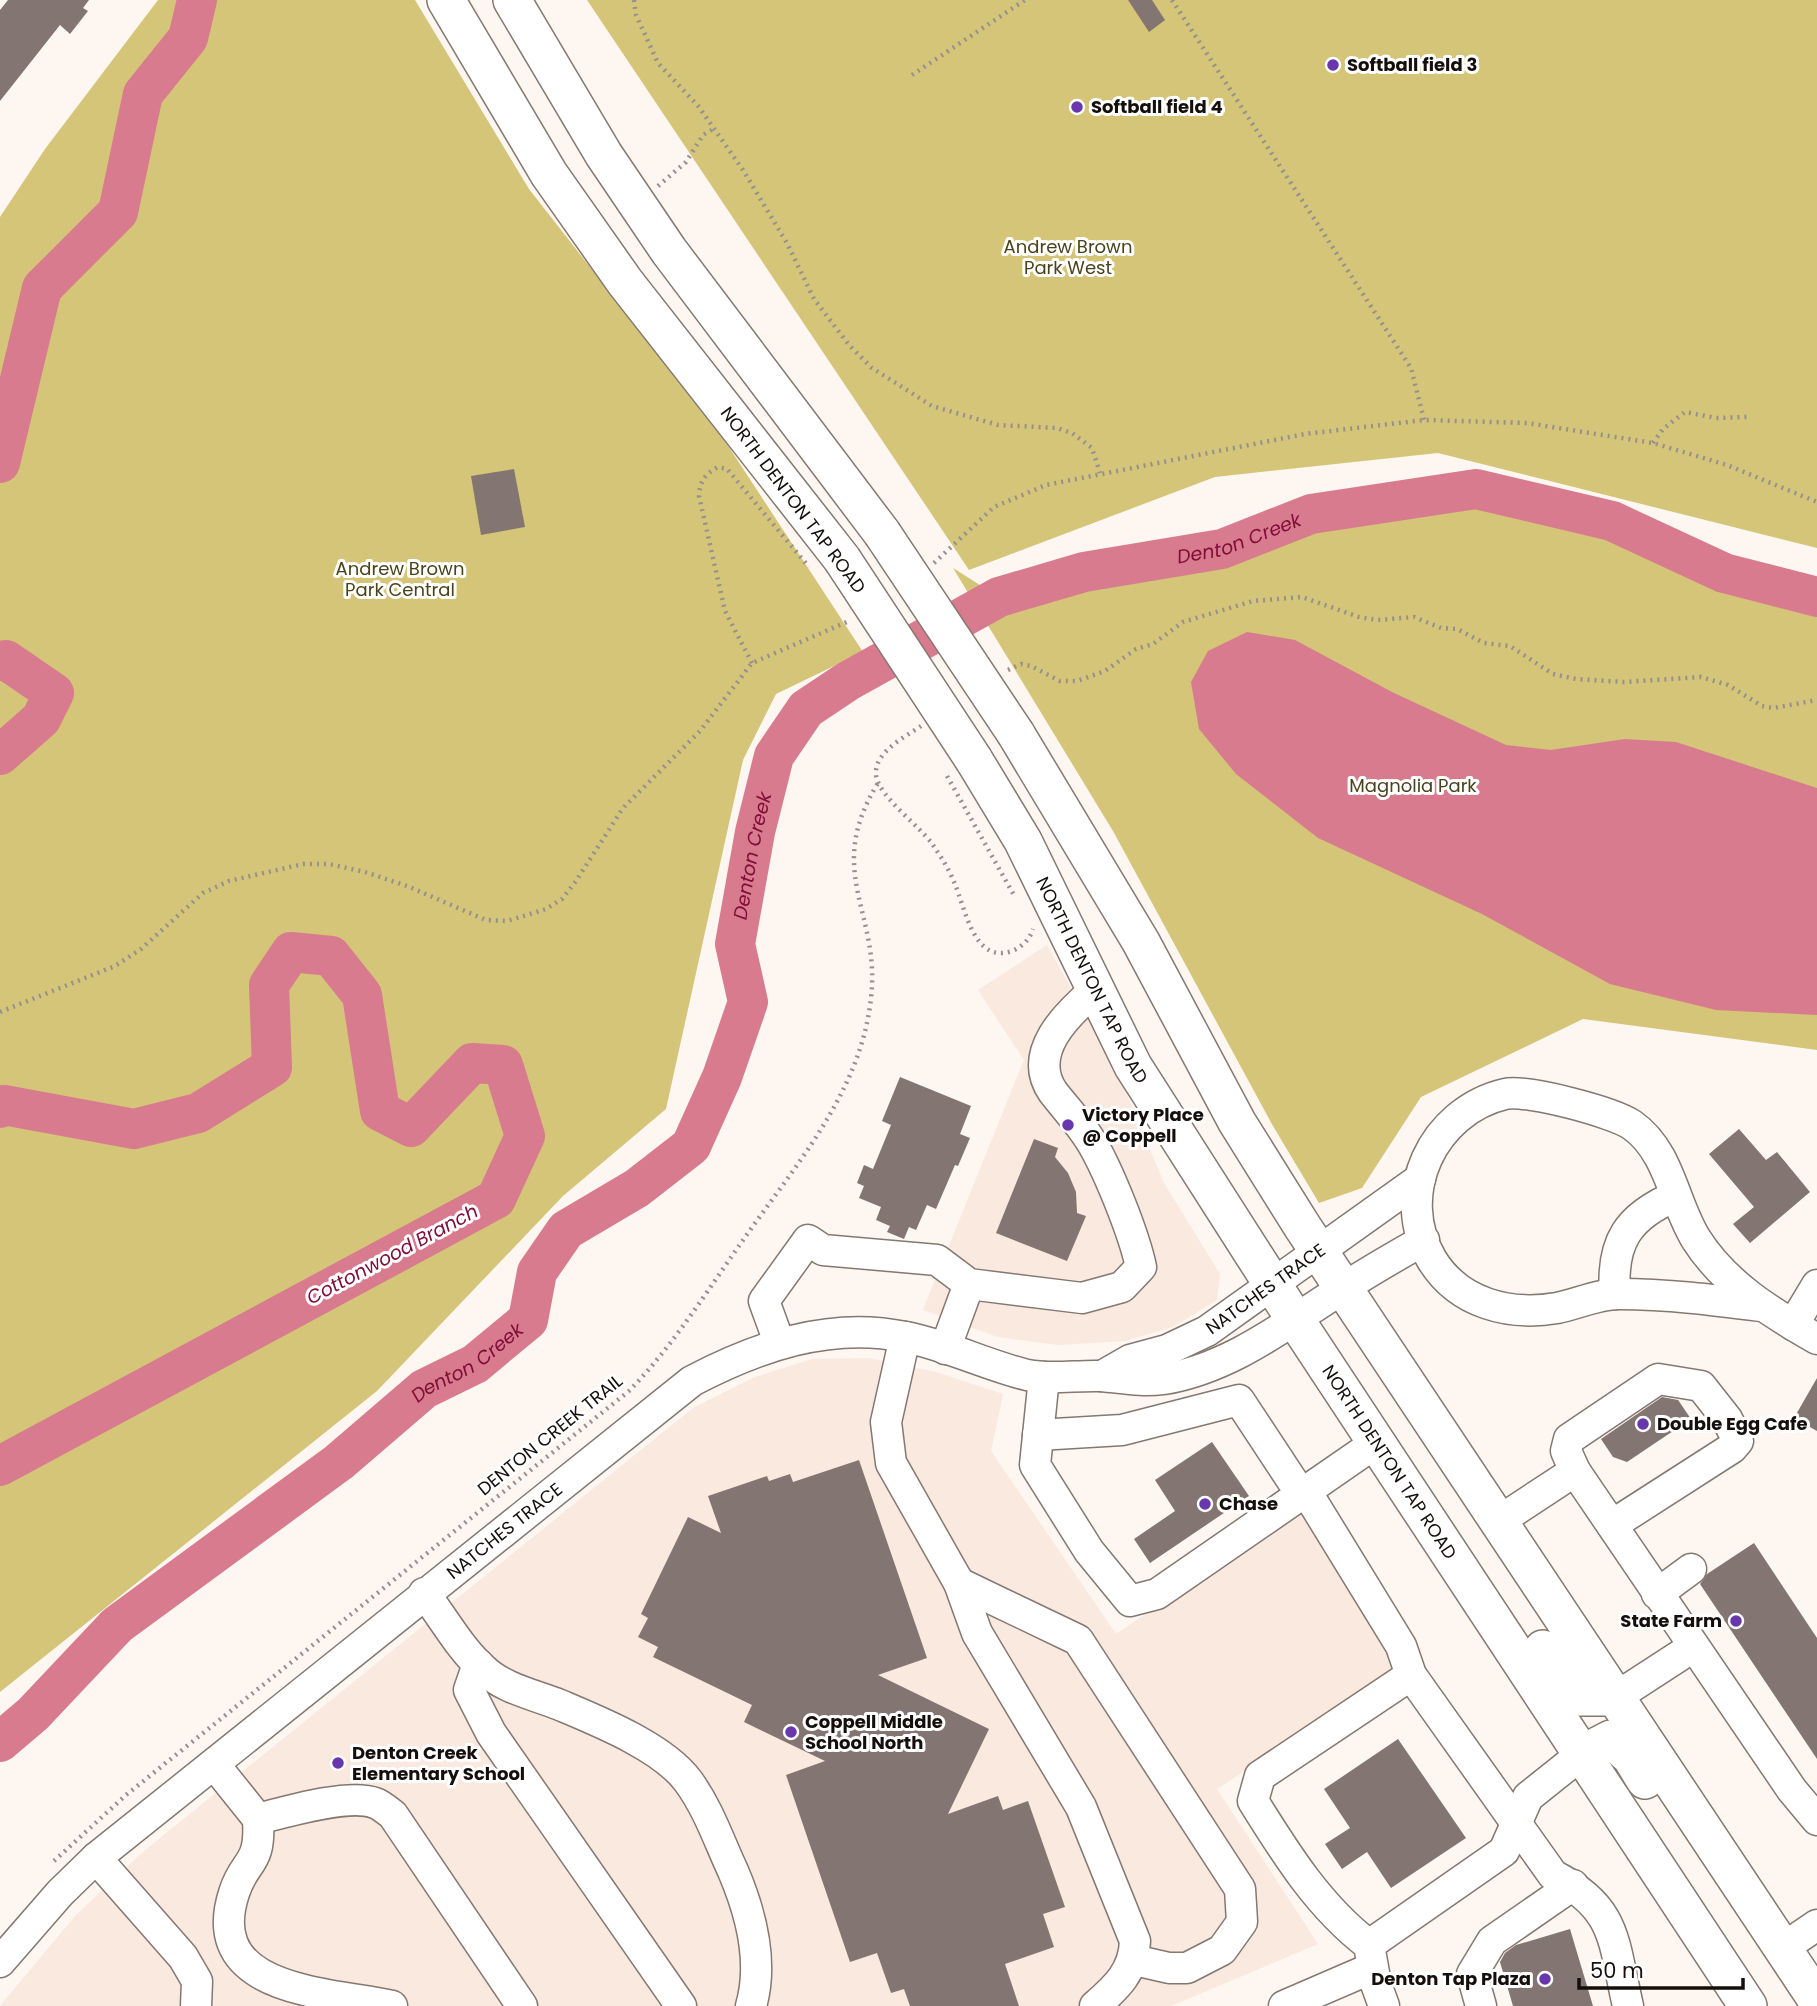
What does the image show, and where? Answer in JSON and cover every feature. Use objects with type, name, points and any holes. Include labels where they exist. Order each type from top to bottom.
[{"type":"main road","name":"NORTH DENTON TAP ROAD","points":[[446,0],[550,174],[829,568],[960,767],[1023,841],[1133,1066],[1273,1284],[1748,2006]]},
{"type":"main road","points":[[512,0],[604,155],[669,251],[882,533],[1016,734],[1141,942],[1237,1122],[1343,1288],[1817,2000]]},
{"type":"main road","points":[[625,282],[669,251]]},
{"type":"main road","points":[[1469,1580],[1498,1591],[1515,1607],[1578,1697],[1616,1697]]},
{"type":"main road","points":[[1582,1754],[1611,1739],[1619,1744],[1631,1757],[1690,1850],[1739,1882]]},
{"type":"street","points":[[779,1342],[764,1301],[808,1240],[823,1250],[937,1260],[969,1284],[1082,1298],[1122,1287],[1141,1267],[1137,1246],[1093,1145],[1052,1090],[1045,1075],[1044,1057],[1049,1042],[1073,1009],[1095,990]]},
{"type":"street","points":[[1761,1306],[1694,1297],[1615,1294],[1522,1312],[1487,1305],[1456,1287],[1432,1260],[1419,1227],[1416,1192],[1426,1157],[1445,1127],[1474,1105],[1507,1093],[1574,1104],[1632,1126],[1669,1171],[1676,1196],[1696,1240],[1729,1278],[1761,1306],[1805,1332],[1817,1285]]},
{"type":"street","name":"NATCHES TRACE","points":[[1102,1376],[1130,1360],[1167,1350],[1207,1331],[1419,1179]]},
{"type":"street","points":[[1615,1294],[1613,1269],[1619,1244],[1633,1223],[1643,1214],[1653,1206],[1676,1196]]},
{"type":"street","name":"NATCHES TRACE","points":[[0,1962],[60,1893],[96,1858],[692,1381],[740,1356],[779,1342],[823,1335],[905,1337],[1044,1377],[1102,1376],[1136,1382],[1167,1378],[1204,1367],[1250,1348],[1424,1240]]},
{"type":"street","points":[[945,1349],[969,1284]]},
{"type":"street","points":[[905,1337],[886,1422],[891,1463],[959,1583],[977,1633],[1081,1807],[1135,1941],[1134,1960],[1118,1986],[1095,2006]]},
{"type":"street","points":[[1044,1377],[1035,1465],[1089,1551],[1130,1601],[1157,1594],[1377,1442]]},
{"type":"street","points":[[1612,1525],[1732,1448],[1738,1441],[1727,1419],[1701,1386],[1658,1379],[1569,1439],[1566,1451],[1575,1471],[1693,1647],[1792,1790],[1816,1815]]},
{"type":"street","points":[[1038,1435],[1122,1430],[1239,1400],[1304,1493],[1401,1646],[1411,1675],[1516,1819],[1553,1875],[1573,1885],[1607,1919],[1628,2006]]},
{"type":"street","points":[[1499,1521],[1575,1471]]},
{"type":"street","points":[[1657,1594],[1691,1569]]},
{"type":"street","points":[[959,1583],[1078,1640],[1240,1889],[1241,1922],[1222,1950],[1215,1955],[1187,1968],[1169,1968],[1134,1960]]},
{"type":"street","points":[[424,1593],[478,1664],[497,1679],[573,1711],[664,1756],[686,1778],[700,1799],[746,1902],[757,1961],[751,2006]]},
{"type":"street","points":[[1616,1697],[1693,1647]]},
{"type":"street","points":[[478,1664],[469,1690],[496,1740],[681,2006]]},
{"type":"street","points":[[1384,2006],[1371,1957],[1308,1882],[1253,1801],[1260,1776],[1411,1675]]},
{"type":"street","points":[[1284,2006],[1371,1957],[1504,1851],[1528,1797],[1582,1754]]},
{"type":"street","points":[[214,1764],[258,1819],[260,1845],[252,1864],[235,1889],[228,1916],[229,1936],[237,1952],[249,1968],[267,1979],[392,2006]]},
{"type":"street","points":[[258,1819],[304,1807],[354,1799],[376,1803],[393,1815],[522,2006]]},
{"type":"street","points":[[96,1858],[183,1957],[197,1980],[197,2006]]},
{"type":"street","points":[[1481,2006],[1472,1974],[1492,1941],[1573,1885]]},
{"type":"street","points":[[1783,1948],[1817,1925]]},
{"type":"path","points":[[634,0],[636,15],[658,63],[715,128],[787,243],[814,299],[849,345],[872,368],[932,406],[973,420],[1072,433],[1086,441],[1100,473]]},
{"type":"path","points":[[912,75],[1025,0]]},
{"type":"path","points":[[1172,0],[1411,368],[1424,420]]},
{"type":"path","points":[[662,195],[657,186],[686,162],[703,135],[715,128]]},
{"type":"path","points":[[1653,443],[1663,429],[1685,412],[1716,418],[1733,415],[1748,417]]},
{"type":"path","points":[[752,663],[725,611],[701,509],[699,483],[718,467],[727,469],[829,568]]},
{"type":"path","points":[[999,675],[1021,664],[1031,666],[1060,681],[1077,681],[1105,671],[1136,649],[1153,645],[1183,622],[1253,601],[1301,597],[1359,617],[1378,620],[1414,617],[1441,628],[1457,629],[1484,643],[1510,646],[1553,674],[1576,679],[1624,682],[1701,677],[1728,685],[1762,706],[1773,708],[1817,699]]},
{"type":"path","name":"DENTON CREEK TRAIL","points":[[46,1870],[81,1832],[126,1795],[629,1391],[664,1350],[817,1135],[849,1080],[867,1023],[872,974],[852,861],[858,824],[878,783],[876,774],[880,760],[923,725]]},
{"type":"path","points":[[960,767],[1021,908]]},
{"type":"path","points":[[878,783],[912,819],[947,866],[972,929],[987,950],[997,954],[1021,946],[1033,930],[1027,919]]},
{"type":"shaded area","points":[[1247,632],[1295,640],[1392,692],[1506,745],[1551,750],[1625,739],[1676,742],[1817,788],[1817,1015],[1716,1010],[1610,984],[1482,914],[1318,838],[1236,774],[1199,729],[1191,682],[1208,651]]},
{"type":"shaded area","name":"Victory Place @ Coppell","points":[[1047,945],[1115,1067],[1164,1183],[1220,1274],[1217,1300],[1173,1327],[1125,1341],[1058,1345],[998,1337],[923,1310],[1024,1060],[978,990]]},
{"type":"shaded area","name":"Coppell Middle School North","points":[[869,1358],[936,1372],[1003,1394],[991,1451],[1116,1634],[1301,1509],[1398,1670],[1217,1789],[1318,1944],[1171,2006],[0,2006],[76,1915],[144,1851],[693,1408],[755,1377],[812,1359]]},
{"type":"green space","name":"Andrew Brown Park Central","points":[[158,0],[415,0],[529,189],[719,432],[863,652],[776,694],[743,760],[666,1109],[563,1196],[377,1391],[0,1692],[0,217],[45,149]]},
{"type":"green space","name":"Andrew Brown Park West","points":[[587,0],[1817,0],[1817,548],[1438,453],[1215,477],[969,570]]},
{"type":"green space","name":"Magnolia Park","points":[[1476,489],[1612,521],[1724,573],[1817,597],[1817,1050],[1583,1019],[1421,1097],[1362,1188],[1319,1203],[1273,1126],[1113,831],[953,568],[999,597],[1084,572],[1222,549],[1311,514]]},
{"type":"building","points":[[8,0],[89,0],[83,8],[88,11],[70,34],[60,25],[0,101],[0,10]]},
{"type":"building","points":[[1128,0],[1152,0],[1165,20],[1149,32]]},
{"type":"building","points":[[514,469],[525,527],[481,535],[471,476]]},
{"type":"building","points":[[900,1077],[971,1106],[960,1134],[970,1138],[958,1166],[955,1165],[936,1209],[927,1205],[916,1230],[909,1227],[904,1239],[887,1232],[890,1226],[876,1220],[881,1207],[859,1198],[864,1186],[857,1183],[864,1165],[873,1169],[891,1125],[882,1121]]},
{"type":"building","points":[[1739,1129],[1766,1160],[1777,1152],[1810,1192],[1750,1243],[1733,1224],[1754,1207],[1709,1154]]},
{"type":"building","points":[[1034,1139],[1058,1148],[1055,1157],[1068,1173],[1076,1192],[1077,1213],[1086,1216],[1067,1261],[996,1233]]},
{"type":"building","points":[[1817,1378],[1817,1431],[1794,1418]]},
{"type":"building","name":"Double Egg Cafe","points":[[1662,1397],[1678,1400],[1691,1419],[1627,1462],[1613,1457],[1601,1439]]},
{"type":"building","name":"Chase","points":[[1212,1442],[1249,1496],[1150,1563],[1134,1539],[1175,1511],[1155,1480]]},
{"type":"building","points":[[859,1460],[927,1658],[878,1675],[989,1729],[948,1814],[998,1796],[1003,1810],[1028,1801],[1065,1907],[1043,1914],[1054,1947],[1005,1964],[1019,2006],[910,2006],[904,1989],[891,1993],[877,1953],[850,1962],[786,1775],[825,1761],[744,1722],[752,1705],[653,1657],[658,1647],[638,1637],[648,1618],[641,1614],[688,1517],[721,1533],[708,1496],[767,1476],[769,1481],[790,1474],[793,1482]]},
{"type":"building","points":[[1754,1543],[1817,1638],[1817,1759],[1700,1584],[1707,1574]]},
{"type":"building","points":[[1398,1739],[1466,1838],[1391,1888],[1367,1852],[1342,1869],[1325,1844],[1350,1828],[1324,1789]]},
{"type":"building","name":"Denton Tap Plaza","points":[[1570,1929],[1593,2006],[1513,2006],[1500,1962],[1505,1953],[1516,1945]]},
{"type":"waterway","name":"Cottonwood Branch","points":[[0,463],[42,288],[118,212],[143,94],[188,38],[197,0]]},
{"type":"waterway","name":"Denton Creek","points":[[0,1742],[33,1714],[117,1625],[339,1462],[424,1389],[475,1364],[528,1320],[537,1272],[566,1230],[637,1188],[691,1146],[722,1077],[748,1002],[735,944],[755,832],[774,756],[806,709],[848,681],[999,597],[1084,572],[1222,549],[1311,514],[1476,489],[1612,521],[1724,573],[1817,597]]},
{"type":"waterway","name":"Cottonwood Branch","points":[[0,661],[6,660],[54,693],[41,719],[0,755]]},
{"type":"waterway","name":"Cottonwood Branch","points":[[0,1108],[4,1105],[134,1129],[198,1113],[272,1067],[269,985],[291,952],[331,956],[362,995],[380,1111],[411,1127],[472,1063],[503,1065],[525,1136],[496,1199],[0,1466]]},
{"type":"place","name":"Softball field 3","points":[[1333,65]]},
{"type":"place","name":"Softball field 4","points":[[1077,107]]},
{"type":"place","name":"Victory Place @ Coppell","points":[[1068,1125]]},
{"type":"place","name":"Double Egg Cafe","points":[[1643,1424]]},
{"type":"place","name":"Chase","points":[[1205,1504]]},
{"type":"place","name":"State Farm","points":[[1736,1621]]},
{"type":"place","name":"Coppell Middle School North","points":[[791,1732]]},
{"type":"place","name":"Denton Creek Elementary School","points":[[338,1763]]},
{"type":"place","name":"Denton Tap Plaza","points":[[1545,1979]]}]
